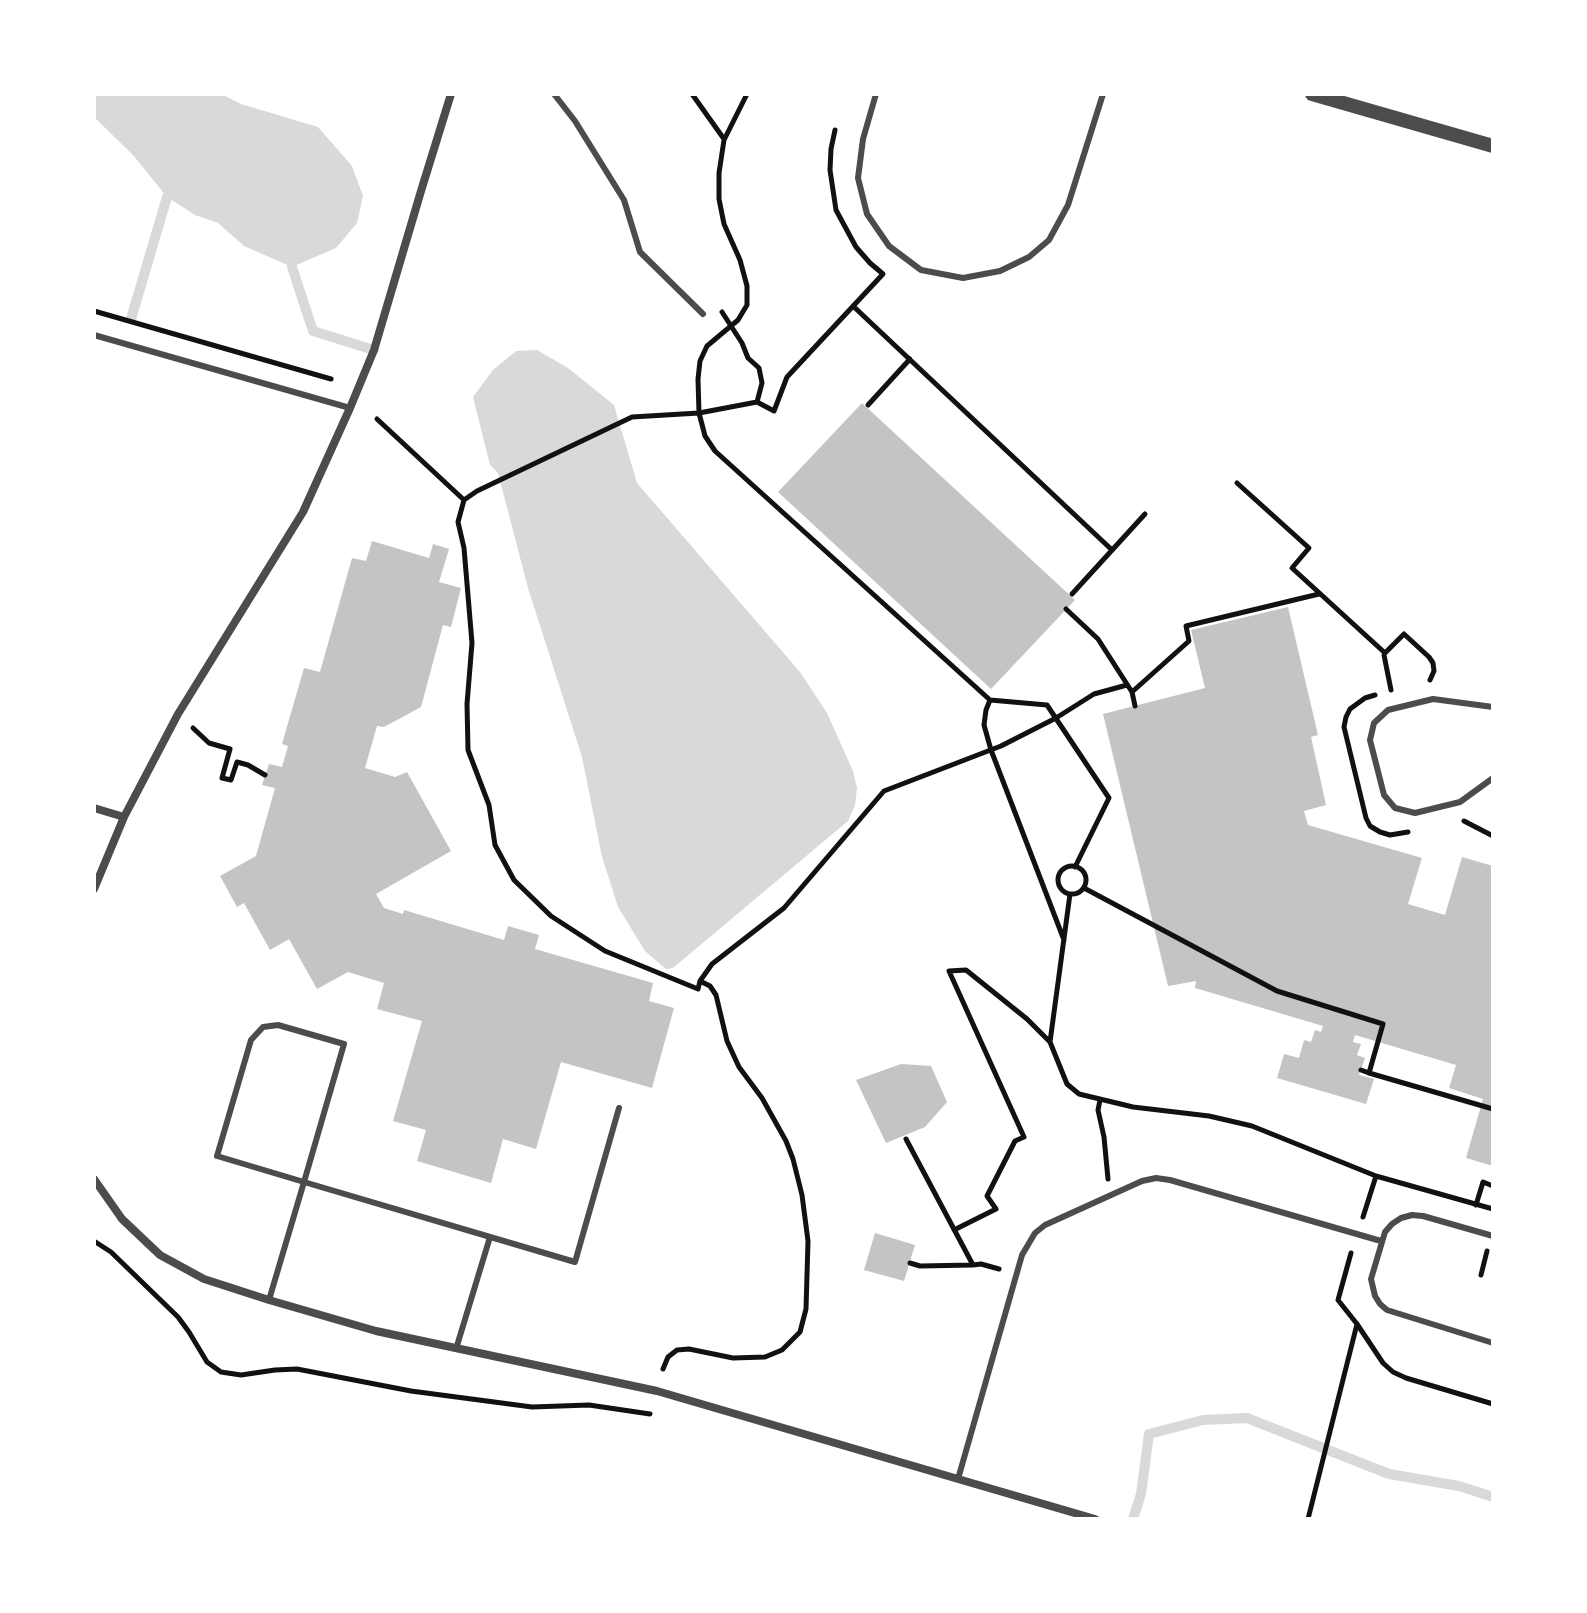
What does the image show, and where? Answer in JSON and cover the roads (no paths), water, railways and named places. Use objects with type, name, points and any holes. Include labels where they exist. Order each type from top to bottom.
[{"type":"street","points":[[94,889],[124,817],[178,714],[303,512],[350,408],[374,350],[451,94]]},
{"type":"street","points":[[1312,94],[1493,146]]},
{"type":"street","points":[[94,808],[124,817]]},
{"type":"street","points":[[94,1179],[122,1219],[160,1255],[204,1279],[376,1331],[657,1391],[1095,1519]]},
{"type":"lane","points":[[554,94],[575,121],[624,200],[640,252],[703,314]]},
{"type":"lane","points":[[876,94],[863,139],[858,178],[867,214],[889,246],[921,270],[963,278],[1000,271],[1029,257],[1049,240],[1068,205],[1103,94]]},
{"type":"lane","points":[[94,335],[350,408]]},
{"type":"lane","points":[[1493,707],[1433,699],[1388,710],[1374,723],[1370,740],[1384,795],[1395,808],[1415,813],[1460,802],[1493,778]]},
{"type":"lane","points":[[269,1300],[304,1182],[344,1044],[278,1025],[263,1027],[251,1040],[217,1156],[304,1182],[575,1262],[619,1108]]},
{"type":"lane","points":[[958,1479],[1022,1255],[1035,1233],[1045,1225],[1142,1181],[1156,1178],[1381,1241]]},
{"type":"lane","points":[[1493,1236],[1423,1216],[1401,1218],[1385,1232],[1371,1279],[1380,1304],[1397,1315],[1493,1343]]},
{"type":"lane","points":[[456,1349],[490,1237]]},
{"type":"waterway","points":[[131,319],[167,197]]},
{"type":"waterway","points":[[292,267],[313,331],[374,350]]},
{"type":"waterway","points":[[1133,1519],[1141,1494],[1149,1434],[1203,1420],[1247,1418],[1389,1474],[1459,1486],[1493,1497]]}]
